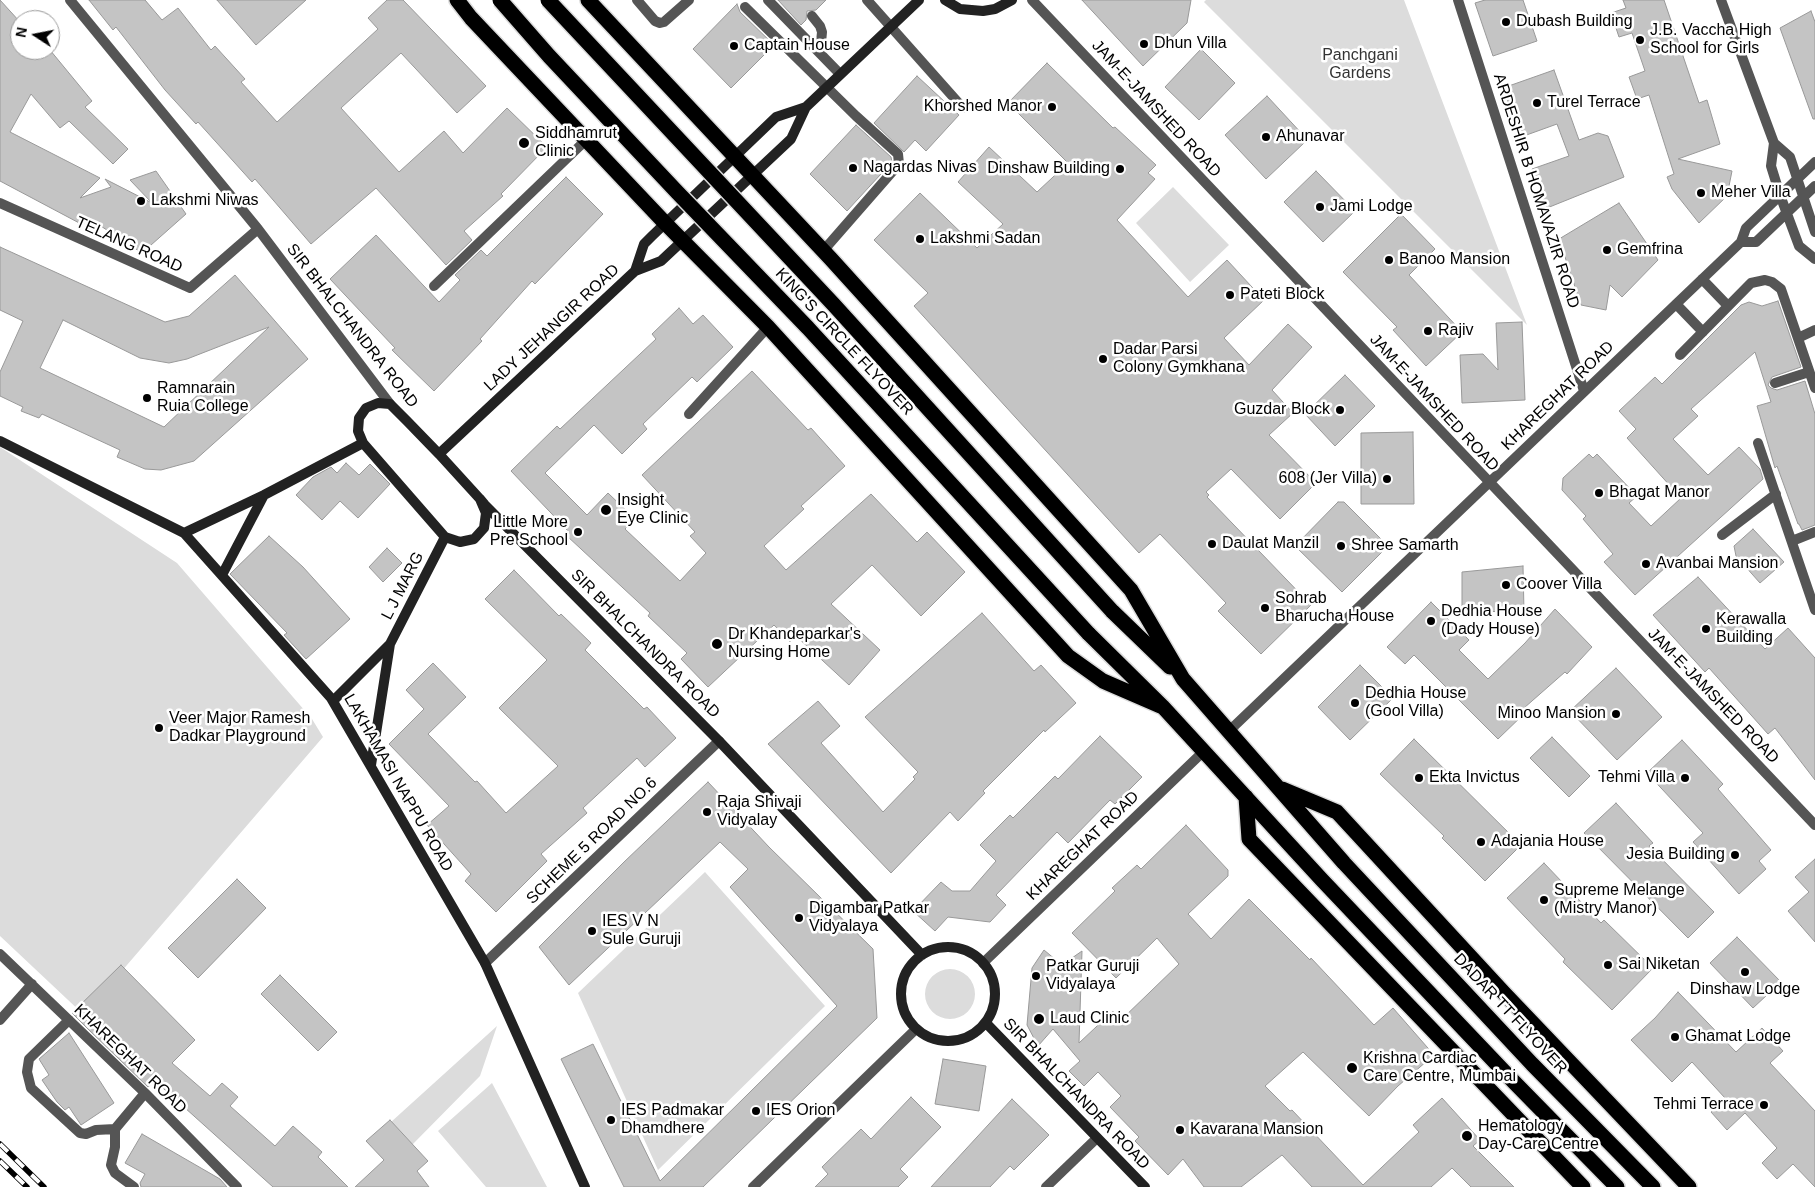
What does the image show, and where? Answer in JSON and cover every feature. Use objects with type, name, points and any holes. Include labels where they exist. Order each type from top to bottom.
[{"type":"highway","points":[[457,0],[586,140],[768,328],[1068,656],[1103,681],[1163,707]]},
{"type":"highway","name":"KING'S CIRCLE FLYOVER","points":[[500,0],[549,56],[808,328],[1088,633],[1163,707],[1322,880],[1514,1082],[1617,1187]]},
{"type":"highway","name":"KING'S CIRCLE FLYOVER","points":[[548,0],[834,305],[1112,611],[1183,679]]},
{"type":"highway","points":[[588,0],[823,251],[1131,590],[1183,679]]},
{"type":"highway","name":"DADAR TT FLYOVER","points":[[1183,679],[1344,863],[1532,1064],[1653,1187]]},
{"type":"highway","points":[[1278,787],[1337,812],[1504,993],[1689,1187]]},
{"type":"highway","points":[[1246,797],[1249,839],[1583,1187]]},
{"type":"street","name":"SIR BHALCHANDRA ROAD","points":[[70,0],[258,229],[390,404],[480,499],[719,740],[922,955]]},
{"type":"street","points":[[637,0],[655,22],[660,23],[664,22],[689,0]]},
{"type":"street","points":[[768,0],[840,74]]},
{"type":"street","points":[[867,0],[963,108]]},
{"type":"street","name":"LADY JEHANGIR ROAD","points":[[439,454],[634,271],[644,244],[776,117],[806,107],[919,0]]},
{"type":"street","points":[[945,0],[960,9],[982,12],[995,9],[1012,0]]},
{"type":"street","name":"JAM-E-JAMSHED ROAD","points":[[1032,0],[1815,825]]},
{"type":"street","name":"ARDESHIR B HOMAVAZIR ROAD","points":[[1458,0],[1584,391]]},
{"type":"street","points":[[1721,0],[1774,143],[1772,166],[1780,195],[1799,246],[1815,259]]},
{"type":"street","points":[[745,7],[826,88],[898,154],[900,159],[899,164],[823,251]]},
{"type":"street","points":[[812,16],[822,32],[820,53]]},
{"type":"street","points":[[634,271],[661,261],[791,139],[806,107]]},
{"type":"street","points":[[434,286],[586,140]]},
{"type":"street","points":[[1774,143],[1790,157],[1815,232]]},
{"type":"street","name":"KHAREGHAT ROAD","points":[[1229,731],[1741,242],[1746,228],[1815,162]]},
{"type":"street","points":[[1741,242],[1756,242],[1815,186]]},
{"type":"street","name":"TELANG ROAD","points":[[0,204],[190,288],[258,229]]},
{"type":"street","points":[[1702,279],[1728,306]]},
{"type":"street","points":[[1680,355],[1751,283],[1765,280],[1772,282],[1781,289],[1815,388]]},
{"type":"street","points":[[1676,304],[1702,332]]},
{"type":"street","points":[[689,414],[768,328]]},
{"type":"street","points":[[1798,338],[1815,330]]},
{"type":"street","points":[[1775,383],[1809,372]]},
{"type":"street","points":[[390,404],[378,403],[366,408],[359,418],[358,431],[363,443],[445,537],[460,542],[474,539],[484,528],[486,513],[480,499]]},
{"type":"street","name":"LAKHAMASI NAPPU ROAD","points":[[0,441],[184,533],[333,701],[485,963],[585,1187]]},
{"type":"street","points":[[184,533],[264,495],[363,443]]},
{"type":"street","points":[[1758,443],[1815,610]]},
{"type":"street","points":[[1722,535],[1776,494]]},
{"type":"street","points":[[222,575],[264,495]]},
{"type":"street","points":[[1792,541],[1815,532]]},
{"type":"street","name":"L J MARG","points":[[333,701],[390,644],[445,537]]},
{"type":"street","points":[[371,765],[390,644]]},
{"type":"street","name":"SCHEME 5 ROAD NO.6","points":[[485,963],[719,740]]},
{"type":"street","name":"KHAREGHAT ROAD","points":[[983,963],[1204,751]]},
{"type":"street","points":[[937,948],[963,949],[983,963],[992,976],[995,991],[994,1007],[986,1023],[974,1034],[959,1040],[942,1041],[926,1036],[916,1029],[906,1015],[901,998],[903,981],[910,966],[922,955],[937,948]]},
{"type":"street","name":"KHAREGHAT ROAD","points":[[0,954],[145,1093],[237,1187]]},
{"type":"street","points":[[0,1020],[32,984]]},
{"type":"street","points":[[69,1020],[29,1058],[28,1083],[80,1133],[86,1134],[96,1130],[115,1128]]},
{"type":"street","name":"SIR BHALCHANDRA ROAD","points":[[986,1023],[1145,1187]]},
{"type":"street","points":[[753,1187],[916,1029]]},
{"type":"street","points":[[134,1187],[115,1173],[111,1165],[115,1147],[115,1128],[145,1093]]},
{"type":"street","points":[[1046,1187],[1097,1138]]},
{"type":"green space","name":"Panchgani Gardens","points":[[1206,0],[1404,0],[1527,325],[1204,2]]},
{"type":"green space","points":[[1173,187],[1229,245],[1190,282],[1136,223]]},
{"type":"green space","name":"Veer Major Ramesh Dadkar Playground","points":[[0,447],[177,563],[312,719],[323,737],[84,1015],[0,936]]},
{"type":"green space","points":[[705,872],[825,1006],[658,1170],[578,993]]},
{"type":"green space","points":[[950,969],[960,971],[968,976],[973,984],[975,994],[973,1004],[968,1012],[960,1017],[950,1019],[940,1017],[932,1012],[927,1004],[925,994],[927,984],[932,976],[940,971]]},
{"type":"green space","points":[[497,1026],[480,1076],[412,1145],[391,1122]]},
{"type":"green space","points":[[492,1083],[547,1187],[486,1187],[438,1131]]},
{"type":"building","points":[[0,0],[10,11],[10,60],[58,60],[92,101],[85,107],[128,149],[113,164],[69,121],[60,128],[31,94],[10,132],[100,178],[80,198],[111,187],[105,179],[152,203],[130,180],[156,171],[186,214],[142,253],[87,217],[83,225],[0,181]]},
{"type":"building","points":[[89,0],[145,0],[162,20],[178,8],[211,50],[215,46],[245,79],[241,82],[277,122],[378,29],[368,18],[387,0],[403,0],[486,86],[457,113],[401,53],[341,108],[399,172],[444,131],[463,153],[507,108],[547,147],[501,194],[503,196],[464,231],[472,240],[446,265],[376,188],[311,244],[255,179],[252,182],[198,122],[196,124],[165,90],[116,27],[113,30]]},
{"type":"building","points":[[217,0],[306,0],[256,45]]},
{"type":"building","points":[[778,0],[826,0],[816,10],[807,11],[806,20],[801,25]]},
{"type":"building","name":"Dhun Villa","points":[[1082,0],[1191,0],[1187,23],[1143,66]]},
{"type":"building","name":"Dubash Building","points":[[1485,0],[1523,0],[1537,41],[1493,56],[1475,3]]},
{"type":"building","points":[[1623,0],[1664,0],[1699,103],[1707,100],[1720,144],[1678,159],[1732,171],[1727,196],[1699,223],[1672,189],[1667,177],[1674,174],[1649,95],[1637,99],[1629,77],[1645,71],[1632,33],[1619,37],[1611,13],[1626,8]]},
{"type":"building","name":"Captain House","points":[[737,4],[740,12],[774,45],[731,88],[693,49]]},
{"type":"building","points":[[1811,11],[1815,22],[1815,119],[1813,119],[1780,28]]},
{"type":"building","points":[[1201,49],[1235,83],[1199,120],[1165,87]]},
{"type":"building","name":"Dadar Parsi Colony Gymkhana","points":[[1047,63],[1113,128],[1115,127],[1156,165],[1148,173],[1155,179],[1117,220],[1188,297],[1227,260],[1264,300],[1224,338],[1249,365],[1288,324],[1312,347],[1272,390],[1293,413],[1269,435],[1316,483],[1280,519],[1231,469],[1206,492],[1209,495],[1207,497],[1311,605],[1261,654],[1218,611],[1226,603],[1160,534],[1139,553],[914,306],[928,293],[874,240],[920,193],[977,248],[1003,224],[958,182],[989,147],[1037,192],[1068,163],[1008,103]]},
{"type":"building","points":[[1554,70],[1579,140],[1598,133],[1608,136],[1624,177],[1547,208],[1532,169],[1569,156],[1557,124],[1521,137],[1503,88]]},
{"type":"building","points":[[917,76],[959,115],[926,151],[915,140],[904,152],[874,123]]},
{"type":"building","name":"Ahunavar","points":[[1267,96],[1304,136],[1304,143],[1266,179],[1225,135]]},
{"type":"building","name":"Nagardas Nivas","points":[[856,125],[891,157],[892,162],[847,211],[810,174]]},
{"type":"building","name":"Jami Lodge","points":[[1316,171],[1355,211],[1323,242],[1284,202]]},
{"type":"building","points":[[566,177],[603,214],[535,284],[532,281],[480,339],[482,341],[434,391],[392,350],[395,348],[330,279],[376,235],[439,302],[460,280],[455,275],[481,250],[487,256]]},
{"type":"building","name":"Gemfrina","points":[[1619,203],[1658,260],[1622,297],[1610,285],[1606,310],[1581,305],[1559,239]]},
{"type":"building","points":[[1401,214],[1435,249],[1409,275],[1462,332],[1426,366],[1393,330],[1397,327],[1343,272]]},
{"type":"building","points":[[0,247],[165,322],[189,316],[235,275],[308,359],[194,461],[161,470],[145,469],[117,457],[120,450],[42,414],[39,418],[21,411],[23,407],[0,396],[0,372],[23,321],[0,310]],"holes":[[[63,320],[140,358],[169,363],[187,359],[269,327],[164,427],[40,368]]]},
{"type":"building","points":[[1778,301],[1801,367],[1772,377],[1768,385],[1777,390],[1805,381],[1815,414],[1815,525],[1802,530],[1798,524],[1777,466],[1775,468],[1757,406],[1771,402],[1755,352],[1691,409],[1698,416],[1673,439],[1708,475],[1739,447],[1760,469],[1763,479],[1635,595],[1604,562],[1613,554],[1583,519],[1586,516],[1562,490],[1563,478],[1589,454],[1593,458],[1597,454],[1637,496],[1629,503],[1651,526],[1681,498],[1627,438],[1636,429],[1619,411],[1655,377],[1662,384],[1741,305],[1749,302],[1762,306]]},
{"type":"building","points":[[679,308],[693,324],[703,315],[733,347],[697,382],[692,377],[643,424],[647,429],[622,454],[594,425],[545,473],[587,515],[608,493],[635,519],[625,529],[680,581],[706,553],[690,536],[695,532],[642,475],[752,371],[808,430],[811,428],[845,466],[801,506],[804,509],[764,546],[786,570],[871,494],[917,542],[927,532],[965,572],[921,616],[872,565],[831,604],[880,650],[849,685],[796,636],[790,642],[774,625],[708,687],[681,659],[687,653],[648,616],[650,613],[567,536],[570,533],[511,471],[557,426],[560,429],[656,339],[652,334]]},
{"type":"building","points":[[1522,322],[1525,400],[1462,403],[1460,355],[1483,354],[1498,370],[1496,323]]},
{"type":"building","name":"Guzdar Block","points":[[1345,375],[1375,406],[1335,446],[1305,414]]},
{"type":"building","name":"608 (Jer Villa)","points":[[1413,432],[1414,504],[1361,504],[1361,479],[1365,475],[1361,470],[1361,433]]},
{"type":"building","points":[[346,463],[359,475],[370,464],[390,484],[358,518],[340,501],[322,520],[296,495],[313,477],[331,467],[337,473]]},
{"type":"building","name":"Shree Samarth","points":[[1338,502],[1344,502],[1388,546],[1342,592],[1295,546]]},
{"type":"building","points":[[1753,529],[1784,562],[1760,583],[1736,556],[1734,546]]},
{"type":"building","points":[[269,536],[303,567],[350,619],[306,659],[284,635],[287,633],[230,574]]},
{"type":"building","points":[[387,548],[402,563],[383,582],[369,567]]},
{"type":"building","name":"Coover Villa","points":[[1523,566],[1524,612],[1462,611],[1462,572]]},
{"type":"building","points":[[514,570],[559,616],[561,614],[591,643],[585,650],[644,709],[647,707],[676,738],[645,767],[637,758],[583,808],[587,813],[541,854],[547,861],[496,912],[465,881],[471,874],[427,825],[449,806],[389,744],[424,709],[406,690],[433,663],[466,697],[428,734],[475,782],[477,781],[506,813],[558,766],[499,708],[547,660],[485,599]]},
{"type":"building","points":[[1698,577],[1765,649],[1788,628],[1815,658],[1815,780],[1775,728],[1768,734],[1709,668],[1705,672],[1653,615]]},
{"type":"building","points":[[1431,602],[1469,640],[1459,650],[1488,679],[1525,643],[1555,609],[1592,647],[1567,674],[1565,672],[1524,708],[1527,711],[1498,739],[1414,655],[1405,664],[1387,647]]},
{"type":"building","points":[[982,613],[1034,671],[1041,665],[1076,703],[1045,732],[1044,730],[983,791],[985,793],[958,821],[950,812],[891,873],[768,744],[818,701],[840,726],[821,743],[883,812],[915,779],[913,777],[918,772],[865,717]]},
{"type":"building","name":"Dedhia House (Gool Villa)","points":[[1360,665],[1393,698],[1350,740],[1318,707]]},
{"type":"building","name":"Minoo Mansion","points":[[1616,668],[1662,717],[1617,760],[1570,711]]},
{"type":"building","points":[[1100,736],[1142,777],[1115,804],[1110,800],[1068,843],[1057,832],[996,895],[1006,905],[990,922],[948,917],[935,931],[913,911],[941,882],[952,891],[970,891],[996,861],[980,845],[1010,815],[1013,818],[1055,776],[1058,779]]},
{"type":"building","points":[[1552,737],[1590,776],[1569,797],[1530,758]]},
{"type":"building","points":[[1414,739],[1521,845],[1485,881],[1442,838],[1444,836],[1380,774]]},
{"type":"building","points":[[1682,740],[1723,784],[1718,789],[1771,850],[1759,861],[1766,869],[1739,894],[1693,842],[1703,833],[1647,773]]},
{"type":"building","points":[[708,782],[769,847],[873,949],[877,1018],[703,1187],[624,1187],[561,1059],[593,1044],[660,1181],[837,1006],[730,887],[748,869],[720,842],[569,985],[539,947]]},
{"type":"building","points":[[1616,803],[1653,843],[1649,846],[1714,912],[1688,938],[1584,833]]},
{"type":"building","points":[[1186,825],[1228,870],[1228,876],[1188,914],[1211,939],[1249,899],[1310,960],[1311,958],[1374,1025],[1393,1008],[1434,1055],[1398,1086],[1369,1116],[1303,1052],[1265,1086],[1290,1111],[1292,1110],[1363,1185],[1419,1132],[1413,1125],[1442,1098],[1480,1140],[1473,1146],[1514,1187],[1471,1187],[1452,1168],[1431,1187],[1312,1187],[1282,1155],[1241,1187],[1204,1187],[1183,1159],[1168,1175],[1135,1141],[1139,1137],[1110,1107],[1121,1096],[1098,1072],[1084,1086],[1069,1071],[1080,1061],[1053,1029],[1038,1046],[1027,1025],[1032,968],[1044,950],[1062,965],[1082,951],[1079,1043],[1113,1011],[1121,1020],[1179,964],[1157,938],[1116,978],[1072,933],[1115,891],[1112,888],[1137,865],[1141,869]]},
{"type":"building","points":[[1815,859],[1815,942],[1788,911],[1809,892],[1795,877]]},
{"type":"building","points":[[1544,863],[1601,923],[1604,920],[1653,968],[1612,1010],[1563,962],[1565,959],[1507,898]]},
{"type":"building","points":[[237,879],[266,908],[198,978],[168,948]]},
{"type":"building","name":"Dinshaw Lodge","points":[[1737,937],[1781,982],[1753,1008],[1710,963]]},
{"type":"building","points":[[121,965],[195,1040],[172,1063],[210,1096],[222,1083],[238,1097],[230,1106],[275,1146],[293,1126],[322,1152],[318,1157],[348,1187],[273,1187],[155,1081],[148,1087],[89,1030],[72,1013]]},
{"type":"building","points":[[280,975],[337,1032],[318,1051],[261,994]]},
{"type":"building","name":"Tehmi Terrace","points":[[1678,992],[1736,1052],[1762,1028],[1783,1051],[1770,1063],[1815,1111],[1815,1187],[1793,1164],[1777,1179],[1762,1163],[1777,1148],[1745,1113],[1727,1130],[1711,1112],[1725,1098],[1692,1062],[1672,1082],[1631,1040],[1655,1018]]},
{"type":"building","points":[[69,1033],[114,1103],[81,1125],[69,1107],[65,1110],[57,1102],[42,1080],[49,1075],[39,1059]]},
{"type":"building","points":[[943,1059],[986,1066],[979,1111],[935,1104]]},
{"type":"building","points":[[911,1097],[941,1127],[900,1169],[908,1177],[898,1187],[815,1187],[828,1174],[822,1167],[861,1129],[871,1139]]},
{"type":"building","points":[[1012,1099],[1049,1135],[1014,1170],[1010,1166],[990,1187],[931,1187]]},
{"type":"building","points":[[390,1120],[428,1161],[417,1171],[429,1187],[355,1187],[384,1160],[366,1141]]},
{"type":"building","points":[[142,1134],[220,1179],[227,1187],[141,1187],[140,1183],[145,1174],[125,1163]]},
{"type":"railway","points":[[0,1144],[44,1187]]},
{"type":"railway","points":[[0,1161],[27,1187]]},
{"type":"place","name":"Dubash Building","points":[[1506,22]]},
{"type":"place","name":"J.B. Vaccha High School for Girls","points":[[1640,40]]},
{"type":"place","name":"Dhun Villa","points":[[1144,44]]},
{"type":"place","name":"Captain House","points":[[734,46]]},
{"type":"place","name":"Turel Terrace","points":[[1537,103]]},
{"type":"place","name":"Khorshed Manor","points":[[1052,107]]},
{"type":"place","name":"Ahunavar","points":[[1266,137]]},
{"type":"place","name":"Siddhamrut Clinic","points":[[524,143]]},
{"type":"place","name":"Nagardas Nivas","points":[[853,168]]},
{"type":"place","name":"Dinshaw Building","points":[[1120,169]]},
{"type":"place","name":"Meher Villa","points":[[1701,193]]},
{"type":"place","name":"Lakshmi Niwas","points":[[141,201]]},
{"type":"place","name":"Jami Lodge","points":[[1320,207]]},
{"type":"place","name":"Lakshmi Sadan","points":[[920,239]]},
{"type":"place","name":"Gemfrina","points":[[1607,250]]},
{"type":"place","name":"Banoo Mansion","points":[[1389,260]]},
{"type":"place","name":"Pateti Block","points":[[1230,295]]},
{"type":"place","name":"Rajiv","points":[[1428,331]]},
{"type":"place","name":"Dadar Parsi Colony Gymkhana","points":[[1103,359]]},
{"type":"place","name":"Ramnarain Ruia College","points":[[147,398]]},
{"type":"place","name":"Guzdar Block","points":[[1340,410]]},
{"type":"place","name":"608 (Jer Villa)","points":[[1387,479]]},
{"type":"place","name":"Bhagat Manor","points":[[1599,493]]},
{"type":"place","name":"Insight Eye Clinic","points":[[606,510]]},
{"type":"place","name":"Little More Pre School","points":[[578,532]]},
{"type":"place","name":"Daulat Manzil","points":[[1212,544]]},
{"type":"place","name":"Shree Samarth","points":[[1341,546]]},
{"type":"place","name":"Avanbai Mansion","points":[[1646,564]]},
{"type":"place","name":"Coover Villa","points":[[1506,585]]},
{"type":"place","name":"Sohrab Bharucha House","points":[[1265,608]]},
{"type":"place","name":"Dedhia House (Dady House)","points":[[1431,621]]},
{"type":"place","name":"Kerawalla Building","points":[[1706,629]]},
{"type":"place","name":"Dr Khandeparkar's Nursing Home","points":[[717,644]]},
{"type":"place","name":"Dedhia House (Gool Villa)","points":[[1355,703]]},
{"type":"place","name":"Minoo Mansion","points":[[1616,714]]},
{"type":"place","name":"Veer Major Ramesh Dadkar Playground","points":[[159,728]]},
{"type":"place","name":"Ekta Invictus","points":[[1419,778]]},
{"type":"place","name":"Tehmi Villa","points":[[1685,778]]},
{"type":"place","name":"Raja Shivaji Vidyalay","points":[[707,812]]},
{"type":"place","name":"Adajania House","points":[[1481,842]]},
{"type":"place","name":"Jesia Building","points":[[1735,855]]},
{"type":"place","name":"Supreme Melange (Mistry Manor)","points":[[1544,900]]},
{"type":"place","name":"Digambar Patkar Vidyalaya","points":[[799,918]]},
{"type":"place","name":"IES V N Sule Guruji","points":[[592,931]]},
{"type":"place","name":"Sai Niketan","points":[[1608,965]]},
{"type":"place","name":"Dinshaw Lodge","points":[[1745,972]]},
{"type":"place","name":"Patkar Guruji Vidyalaya","points":[[1036,976]]},
{"type":"place","name":"Laud Clinic","points":[[1039,1019]]},
{"type":"place","name":"Ghamat Lodge","points":[[1675,1037]]},
{"type":"place","name":"Krishna Cardiac Care Centre, Mumbai","points":[[1352,1068]]},
{"type":"place","name":"Tehmi Terrace","points":[[1764,1105]]},
{"type":"place","name":"IES Orion","points":[[756,1111]]},
{"type":"place","name":"IES Padmakar Dhamdhere","points":[[611,1120]]},
{"type":"place","name":"Kavarana Mansion","points":[[1180,1130]]},
{"type":"place","name":"Hematology Day-Care Centre","points":[[1467,1136]]}]
